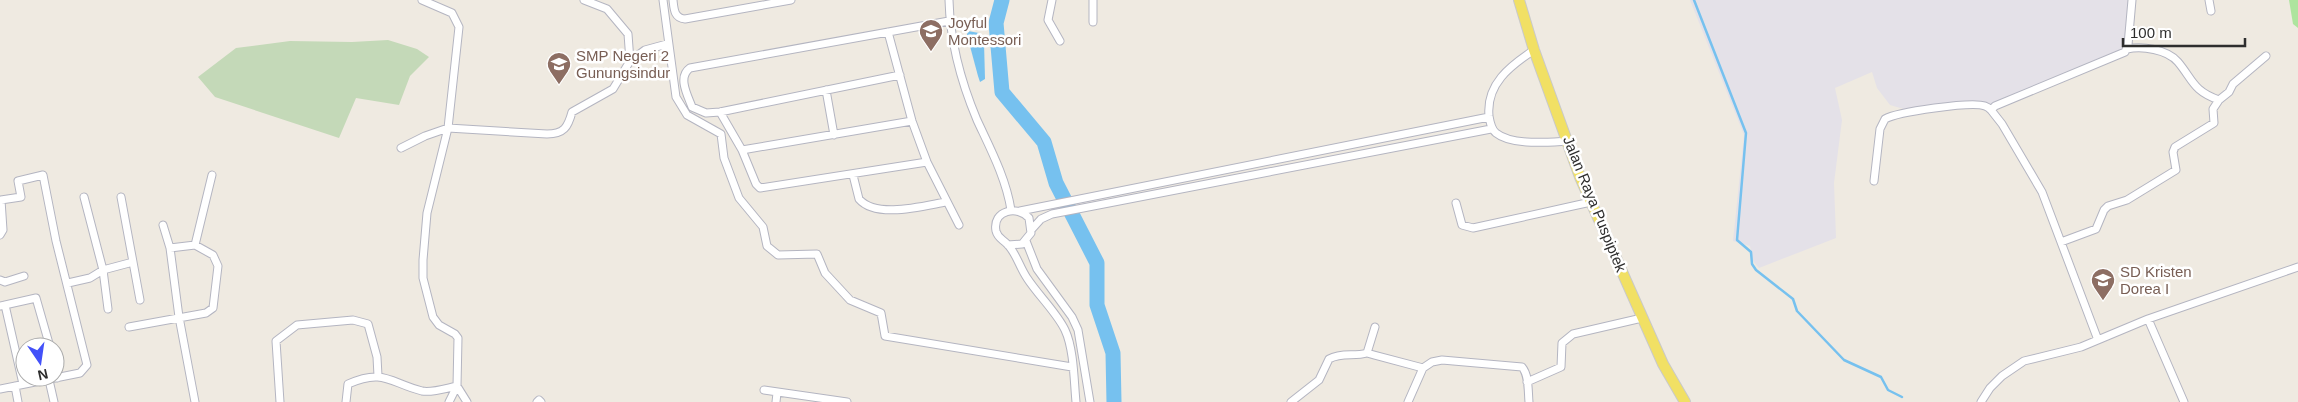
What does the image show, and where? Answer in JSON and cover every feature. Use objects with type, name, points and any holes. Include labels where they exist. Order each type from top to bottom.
[{"type":"main road","name":"Jalan Raya Puspiptek","points":[[1519,0],[1534,50],[1591,202],[1663,364],[1685,402]]},
{"type":"street","points":[[422,0],[452,13],[459,23],[448,128],[425,226],[423,278],[435,321],[458,338],[457,386],[449,402]]},
{"type":"street","points":[[584,0],[607,9],[628,34],[630,61]]},
{"type":"street","points":[[663,0],[667,44],[676,97],[687,115],[721,134],[724,158],[739,198],[763,227],[767,246],[778,255],[817,254],[825,273],[850,300],[881,313],[885,336],[1072,367]]},
{"type":"street","points":[[673,0],[675,14],[679,18],[685,19],[791,0]]},
{"type":"street","points":[[949,0],[950,20],[968,98],[1009,197],[1011,210]]},
{"type":"street","points":[[1052,0],[1048,20],[1060,41]]},
{"type":"street","points":[[1092,22],[1093,0]]},
{"type":"street","points":[[2127,49],[2132,0]]},
{"type":"street","points":[[2209,0],[2211,11]]},
{"type":"street","points":[[900,75],[720,112],[706,113],[692,107],[684,87],[685,74],[688,69],[950,20]]},
{"type":"street","points":[[888,32],[912,121],[946,202],[959,225]]},
{"type":"street","points":[[401,148],[424,136],[448,128],[538,134],[560,133],[569,125],[572,112],[613,89],[630,61],[645,50],[667,44]]},
{"type":"street","points":[[1991,110],[1995,106],[2117,56],[2127,49],[2139,46],[2168,54],[2177,61],[2196,89],[2218,100]]},
{"type":"street","points":[[1534,50],[1516,62],[1498,81],[1488,103],[1492,129],[1497,134],[1526,142],[1568,141]]},
{"type":"street","points":[[2061,242],[2096,229],[2104,210],[2108,206],[2128,200],[2176,170],[2173,152],[2175,147],[2214,124],[2213,109],[2218,100],[2229,92],[2233,84],[2266,56]]},
{"type":"street","points":[[826,90],[834,134]]},
{"type":"street","points":[[1874,181],[1880,129],[1885,119],[1910,111],[1984,105],[1991,110],[2002,124],[2042,192],[2098,340]]},
{"type":"street","points":[[720,112],[742,150],[756,184],[760,188],[928,162]]},
{"type":"street","points":[[1076,402],[1065,330],[1026,277],[1008,244],[999,237],[996,226],[1000,215],[1011,210],[1020,211],[1077,198],[1489,117]]},
{"type":"street","points":[[742,150],[912,121]]},
{"type":"street","points":[[1008,244],[1018,245],[1026,241],[1032,229],[1041,219],[1052,214],[1492,129]]},
{"type":"street","points":[[0,235],[3,230],[2,200],[21,197],[18,181],[43,175],[56,241],[87,365],[80,373],[65,376]]},
{"type":"street","points":[[195,246],[212,175]]},
{"type":"street","points":[[852,175],[858,199],[868,206],[894,211],[946,202]]},
{"type":"street","points":[[84,197],[103,270],[108,309]]},
{"type":"street","points":[[121,197],[140,300]]},
{"type":"street","points":[[1456,203],[1462,225],[1473,228],[1591,202]]},
{"type":"street","points":[[1020,211],[1029,218],[1032,229]]},
{"type":"street","points":[[163,225],[170,248],[178,317],[195,402]]},
{"type":"street","points":[[1026,241],[1037,269],[1072,317],[1078,330],[1090,402]]},
{"type":"street","points":[[129,327],[206,313],[214,305],[216,261],[210,252],[195,246],[170,248]]},
{"type":"street","points":[[68,284],[90,278],[103,270],[133,262]]},
{"type":"street","points":[[1981,402],[1990,388],[2024,361],[2070,351],[2148,319],[2298,267]]},
{"type":"street","points":[[0,280],[5,282],[24,276]]},
{"type":"street","points":[[15,366],[2,306],[36,298],[47,337]]},
{"type":"street","points":[[1528,382],[1561,367],[1562,343],[1573,334],[1642,318]]},
{"type":"street","points":[[2148,319],[2184,402]]},
{"type":"street","points":[[280,402],[276,341],[297,325],[353,320],[368,324],[377,357],[378,376]]},
{"type":"street","points":[[1367,353],[1375,327]]},
{"type":"street","points":[[1291,402],[1319,380],[1329,359],[1341,354],[1354,356],[1367,353],[1424,368]]},
{"type":"street","points":[[1408,402],[1424,368],[1432,362],[1442,360],[1518,366],[1524,369],[1528,382],[1529,402]]},
{"type":"street","points":[[346,402],[348,384],[378,376],[390,378],[424,391],[457,386]]},
{"type":"street","points":[[0,389],[15,386]]},
{"type":"street","points":[[457,386],[467,402]]},
{"type":"street","points":[[18,402],[19,387]]},
{"type":"street","points":[[51,387],[54,402]]},
{"type":"street","points":[[764,390],[847,402]]},
{"type":"street","points":[[776,402],[777,393]]},
{"type":"shaded area","points":[[1690,0],[2129,0],[2129,20],[2124,49],[2119,53],[1995,105],[1976,102],[1907,110],[1890,105],[1877,88],[1872,72],[1835,88],[1842,120],[1834,183],[1836,238],[1759,268],[1753,261],[1750,246],[1733,241],[1744,135]]},
{"type":"green space","points":[[2289,0],[2298,0],[2298,28],[2293,24]]},
{"type":"green space","points":[[388,40],[417,49],[429,57],[410,76],[399,105],[356,98],[339,138],[215,97],[198,77],[236,48],[290,41],[352,42]]},
{"type":"water","points":[[968,31],[979,33],[984,42],[985,79],[980,82],[967,35]]},
{"type":"waterway","points":[[1002,0],[996,23],[1002,92],[1044,142],[1056,183],[1097,263],[1097,305],[1113,353],[1114,402]]},
{"type":"waterway","points":[[1694,0],[1746,133],[1737,240],[1751,252],[1752,264],[1756,270],[1793,299],[1797,311],[1844,360],[1881,377],[1888,390],[1902,397]]},
{"type":"place","name":"Joyful Montessori","points":[[931,52]]},
{"type":"place","name":"SMP Negeri 2 Gunungsindur","points":[[559,85]]},
{"type":"place","name":"SD Kristen Dorea I","points":[[2103,301]]}]
